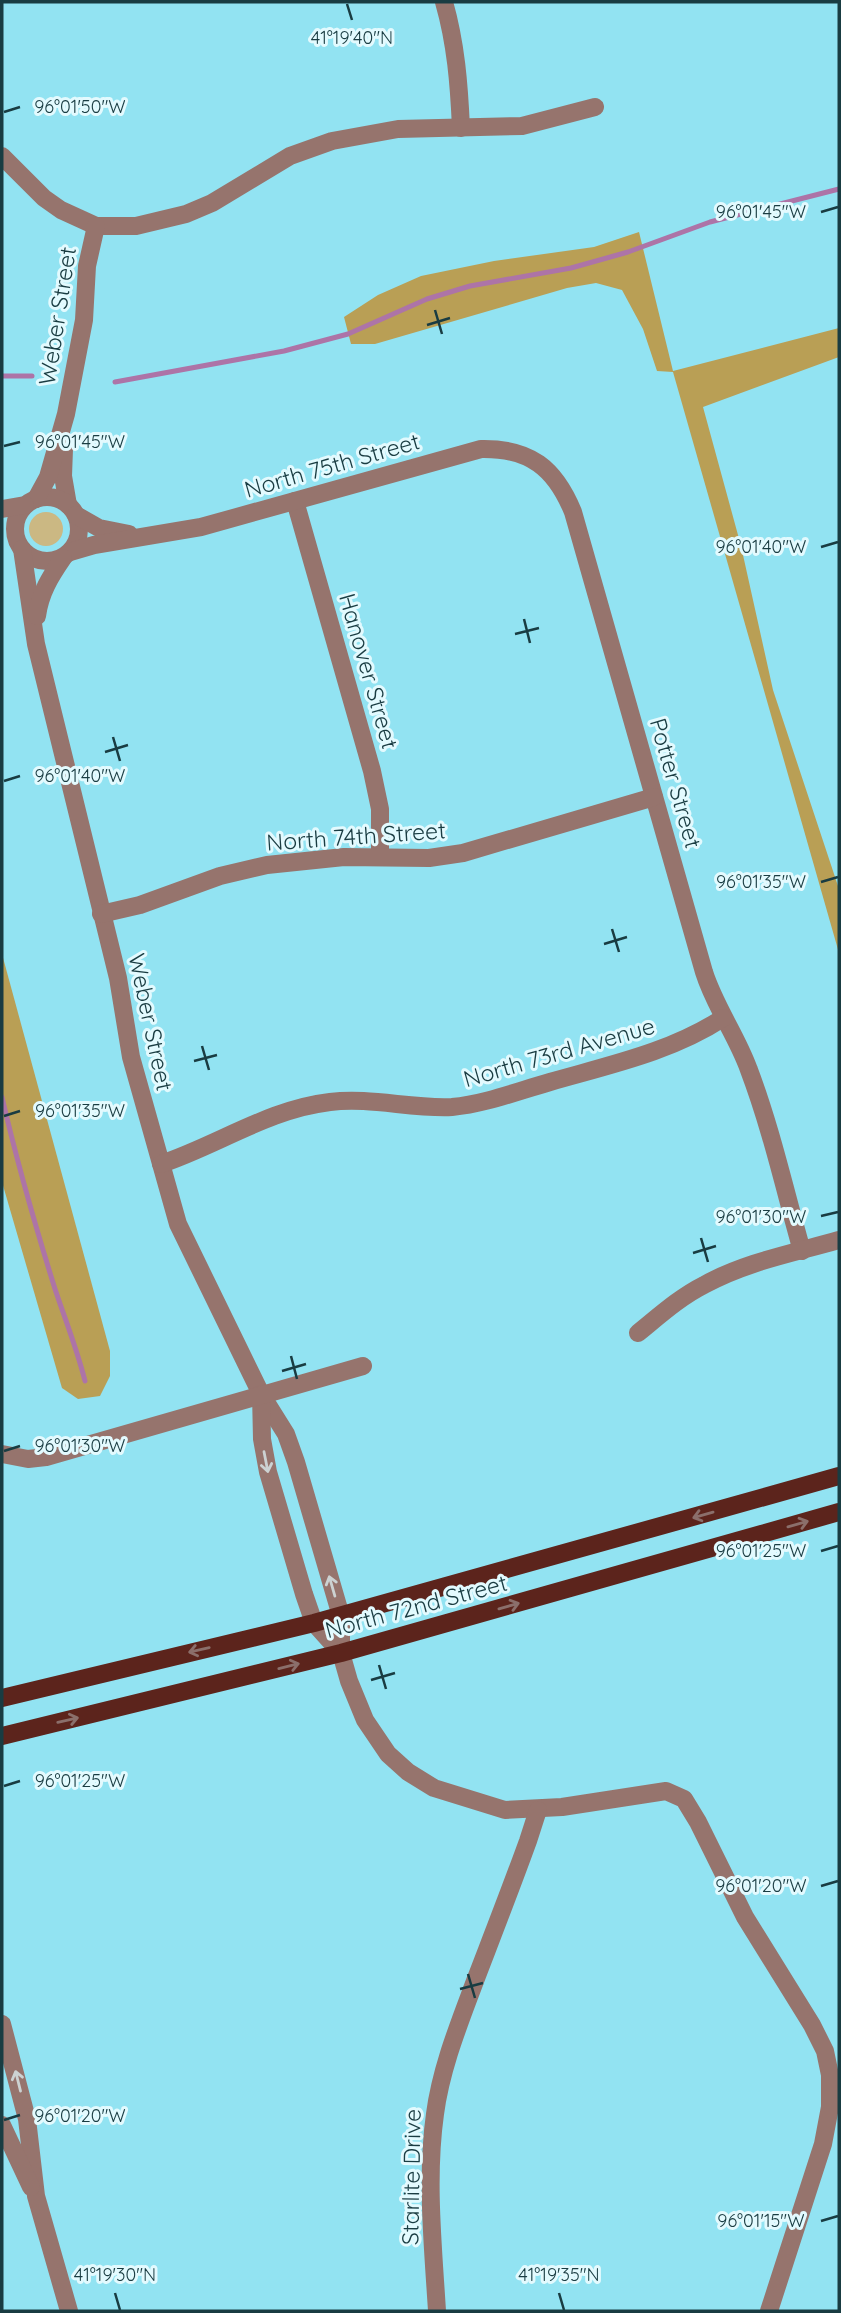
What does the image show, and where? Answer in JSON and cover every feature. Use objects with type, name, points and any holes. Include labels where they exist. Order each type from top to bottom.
[{"type":"main road","name":"North 72nd Street","points":[[2,1699],[341,1616],[839,1476]]},
{"type":"main road","name":"North 72nd Street","points":[[2,1736],[341,1653],[839,1512]]},
{"type":"street","points":[[444,2],[457,60],[461,128]]},
{"type":"street","points":[[2,156],[44,198],[61,210],[96,226],[136,226],[186,214],[238,189],[290,156],[332,141],[398,129],[522,126],[595,107]]},
{"type":"street","name":"Weber Street","points":[[30,502],[48,477],[66,414],[84,320],[87,266],[96,226]]},
{"type":"street","name":"Weber Street","points":[[66,414],[62,476],[72,510]]},
{"type":"street","name":"North 75th Street","points":[[66,555],[94,545],[201,527],[481,449],[505,450],[530,458]]},
{"type":"street","name":"Potter Street","points":[[530,458],[557,479],[573,512],[704,972],[723,1018],[735,1036],[749,1069],[802,1251]]},
{"type":"street","points":[[2,509],[51,497],[72,510],[79,535],[66,555],[44,561],[35,559],[2,530]]},
{"type":"street","name":"Hanover Street","points":[[295,501],[372,771],[380,809],[380,856]]},
{"type":"street","points":[[20,546],[15,528],[17,518],[30,502]]},
{"type":"street","name":"North 75th Street","points":[[72,510],[99,528],[146,536]]},
{"type":"street","name":"Weber Street","points":[[20,546],[36,644],[123,1004],[131,1057],[160,1164],[186,1243],[261,1394],[286,1434],[341,1616],[341,1653]]},
{"type":"street","name":"Weber Street","points":[[36,644],[39,600],[45,585],[66,555]]},
{"type":"street","name":"North 74th Street","points":[[101,914],[149,902],[244,870],[293,861],[380,856],[429,858],[463,853],[654,797]]},
{"type":"street","name":"North 73rd Avenue","points":[[160,1164],[194,1153],[252,1125],[330,1102],[370,1100],[448,1107],[486,1101],[661,1049],[694,1036],[723,1018]]},
{"type":"street","points":[[638,1333],[683,1298],[716,1279],[753,1265],[839,1240]]},
{"type":"street","points":[[2,1454],[28,1459],[46,1457],[363,1366]]},
{"type":"street","name":"Weber Street","points":[[261,1394],[262,1439],[268,1472],[314,1623],[341,1653]]},
{"type":"street","points":[[341,1653],[365,1720],[388,1754],[408,1772],[434,1788],[505,1810],[538,1810],[666,1791],[684,1799],[745,1917],[825,2051],[830,2075],[830,2107],[823,2144],[769,2311]]},
{"type":"street","name":"Starlite Drive","points":[[438,2311],[433,2235],[432,2144],[441,2081],[458,2027],[538,1810]]},
{"type":"street","points":[[2,2024],[27,2119],[36,2196],[69,2311]]},
{"type":"street","points":[[2,2125],[36,2196]]},
{"type":"shaded area","points":[[639,232],[673,371],[839,328],[839,357],[703,407],[741,546],[773,690],[839,889],[839,953],[673,372],[657,371],[643,329],[622,290],[596,283],[567,288],[375,344],[351,344],[344,317],[378,295],[421,276],[494,261],[594,247]]},
{"type":"shaded area","points":[[46,512],[58,517],[63,529],[58,541],[46,546],[34,541],[29,529],[34,517]]},
{"type":"shaded area","points":[[2,954],[110,1351],[110,1376],[100,1396],[78,1399],[62,1388],[2,1182]]},
{"type":"waterway","points":[[115,382],[284,351],[348,334],[427,299],[470,286],[571,268],[628,252],[710,222],[839,189]]},
{"type":"waterway","points":[[2,376],[32,376]]},
{"type":"waterway","points":[[2,1097],[33,1217],[85,1381]]}]
